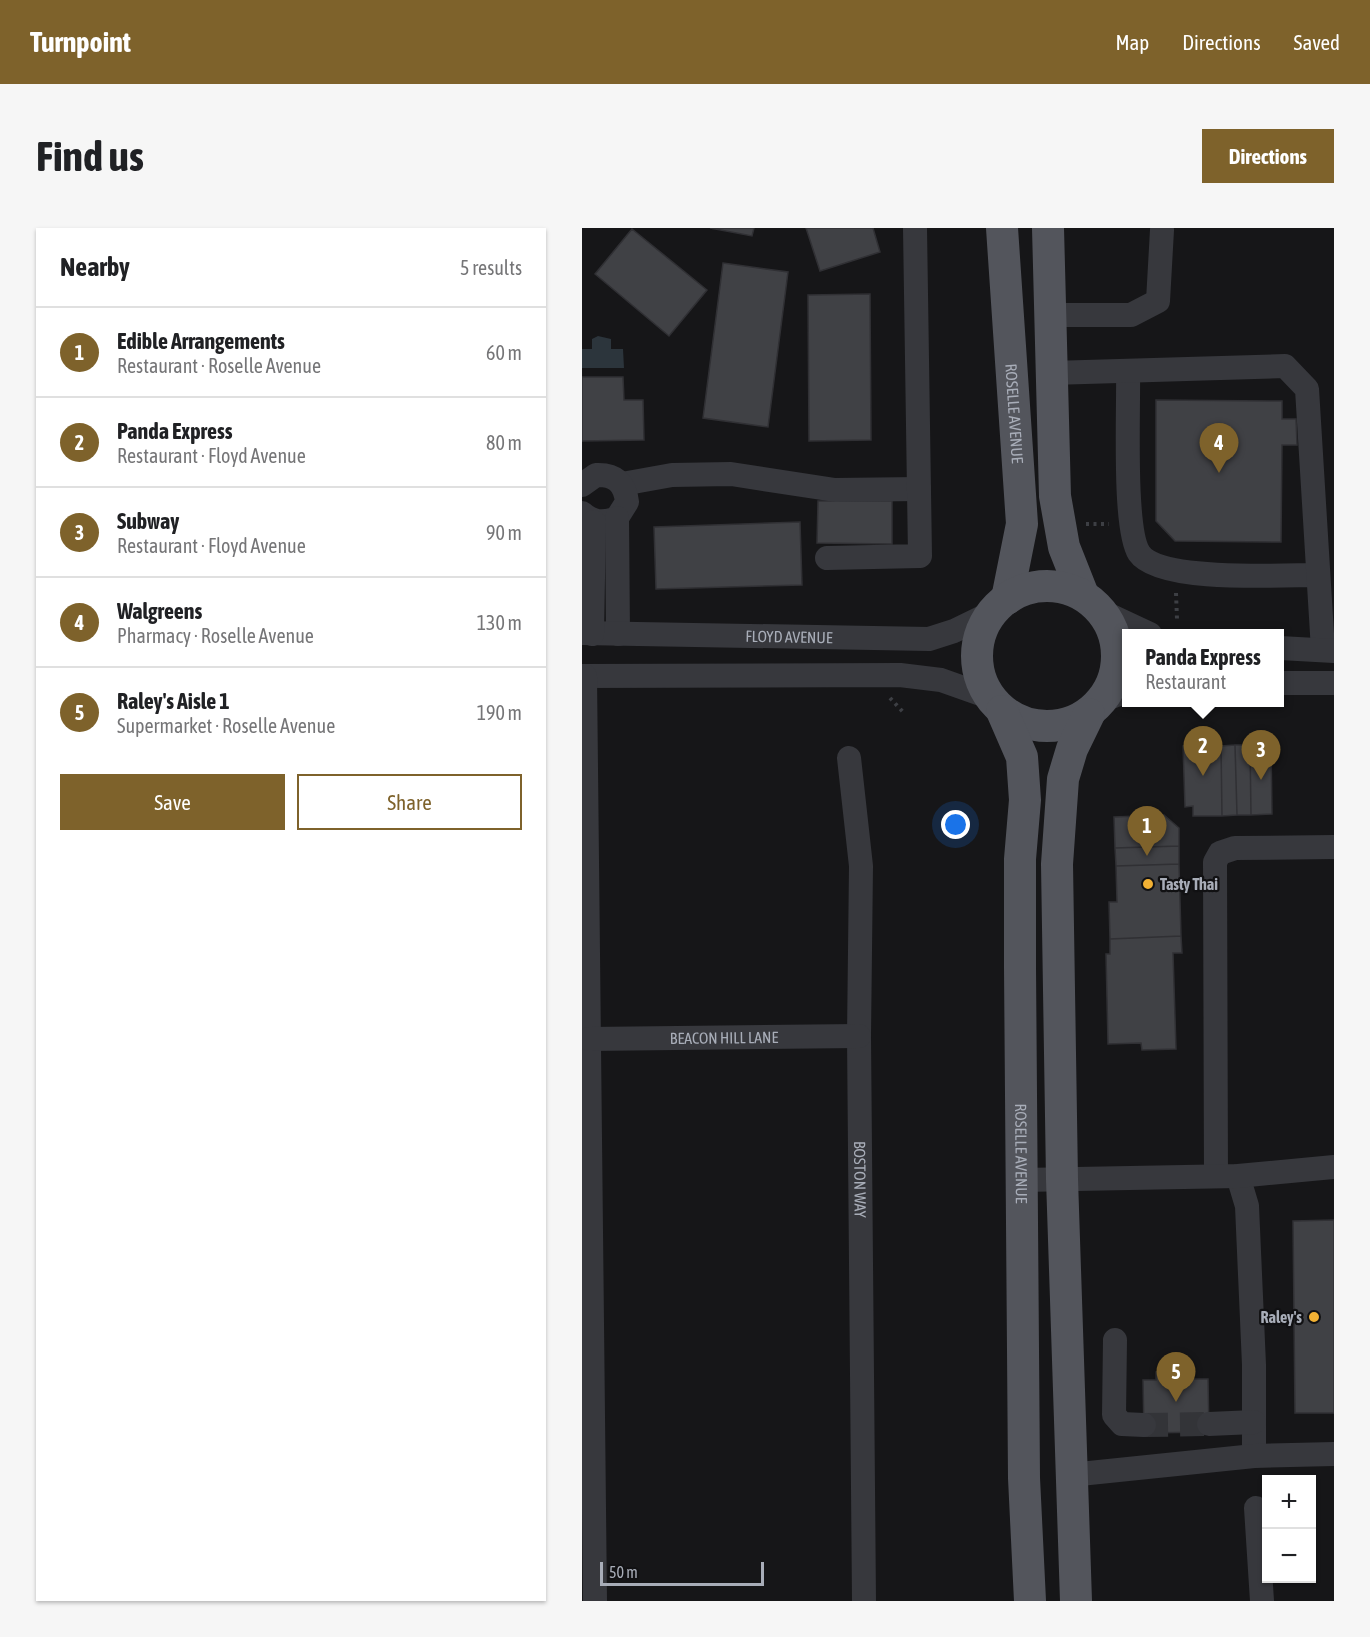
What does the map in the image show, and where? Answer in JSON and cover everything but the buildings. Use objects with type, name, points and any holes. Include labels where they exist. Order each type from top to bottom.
[{"type":"main road","name":"ROSELLE AVENUE","points":[[999,606],[1022,524],[1002,228]]},
{"type":"main road","points":[[1048,228],[1056,512],[1064,547],[1093,604],[1116,641],[1118,662],[1106,702],[1066,764],[1059,817],[1058,966],[1062,1179],[1070,1475],[1076,1601]]},
{"type":"main road","points":[[1093,604],[1071,590],[1043,586],[1028,589],[999,606],[980,635],[977,658],[982,682],[995,704],[1015,719],[1045,727],[1060,726],[1106,702]]},
{"type":"main road","name":"ROSELLE AVENUE","points":[[995,704],[1018,744],[1024,778],[1019,906],[1024,1478],[1030,1601]]},
{"type":"street","points":[[827,558],[920,556],[915,228]]},
{"type":"street","points":[[1051,315],[1131,315],[1158,301],[1162,230]]},
{"type":"street","points":[[1052,373],[1285,366],[1307,389],[1318,575],[1329,650],[1284,648]]},
{"type":"street","points":[[1128,371],[1130,510],[1132,537],[1140,555],[1161,568],[1191,574],[1318,575]]},
{"type":"street","points":[[582,485],[596,475],[606,474],[622,484],[672,475],[731,474],[835,490],[919,489]]},
{"type":"street","points":[[597,518],[627,502],[622,484]]},
{"type":"street","points":[[587,634],[597,518]]},
{"type":"street","points":[[597,518],[618,634]]},
{"type":"street","points":[[1093,604],[1142,629]]},
{"type":"street","name":"FLOYD AVENUE","points":[[587,634],[929,639],[954,631],[999,606]]},
{"type":"street","points":[[595,1601],[589,1039],[584,933],[584,676],[900,675],[941,680],[995,704]]},
{"type":"street","points":[[1284,683],[1334,683]]},
{"type":"street","name":"BOSTON WAY","points":[[849,758],[861,866],[859,1036],[864,1601]]},
{"type":"street","points":[[1254,1456],[1254,1365],[1247,1206],[1227,1176],[1215,862],[1220,852],[1235,848],[1334,847]]},
{"type":"street","name":"BEACON HILL LANE","points":[[589,1039],[859,1036]]},
{"type":"street","points":[[1022,1180],[1227,1176],[1334,1167]]},
{"type":"street","points":[[1115,1340],[1114,1415],[1122,1424],[1144,1425]]},
{"type":"street","points":[[1209,1424],[1254,1422]]},
{"type":"street","points":[[1070,1475],[1254,1456],[1334,1454]]},
{"type":"street","points":[[1256,1508],[1262,1601]]},
{"type":"path","points":[[1080,524],[1114,524]]},
{"type":"path","points":[[1177,585],[1177,619]]},
{"type":"shaded area","points":[[598,336],[611,339],[611,349],[623,349],[624,368],[582,368],[582,349],[592,349],[592,339]]},
{"type":"tunnel","points":[[1144,1425],[1209,1424]]},
{"type":"place","name":"Walgreens","points":[[1219,473]]},
{"type":"place","name":"Panda Express","points":[[1203,776]]},
{"type":"place","name":"Subway","points":[[1261,780]]},
{"type":"place","name":"Edible Arrangements","points":[[1147,856]]},
{"type":"place","name":"Tasty Thai","points":[[1148,884]]},
{"type":"place","name":"Raley's","points":[[1314,1317]]},
{"type":"place","name":"Raley's Aisle 1","points":[[1176,1402]]}]
